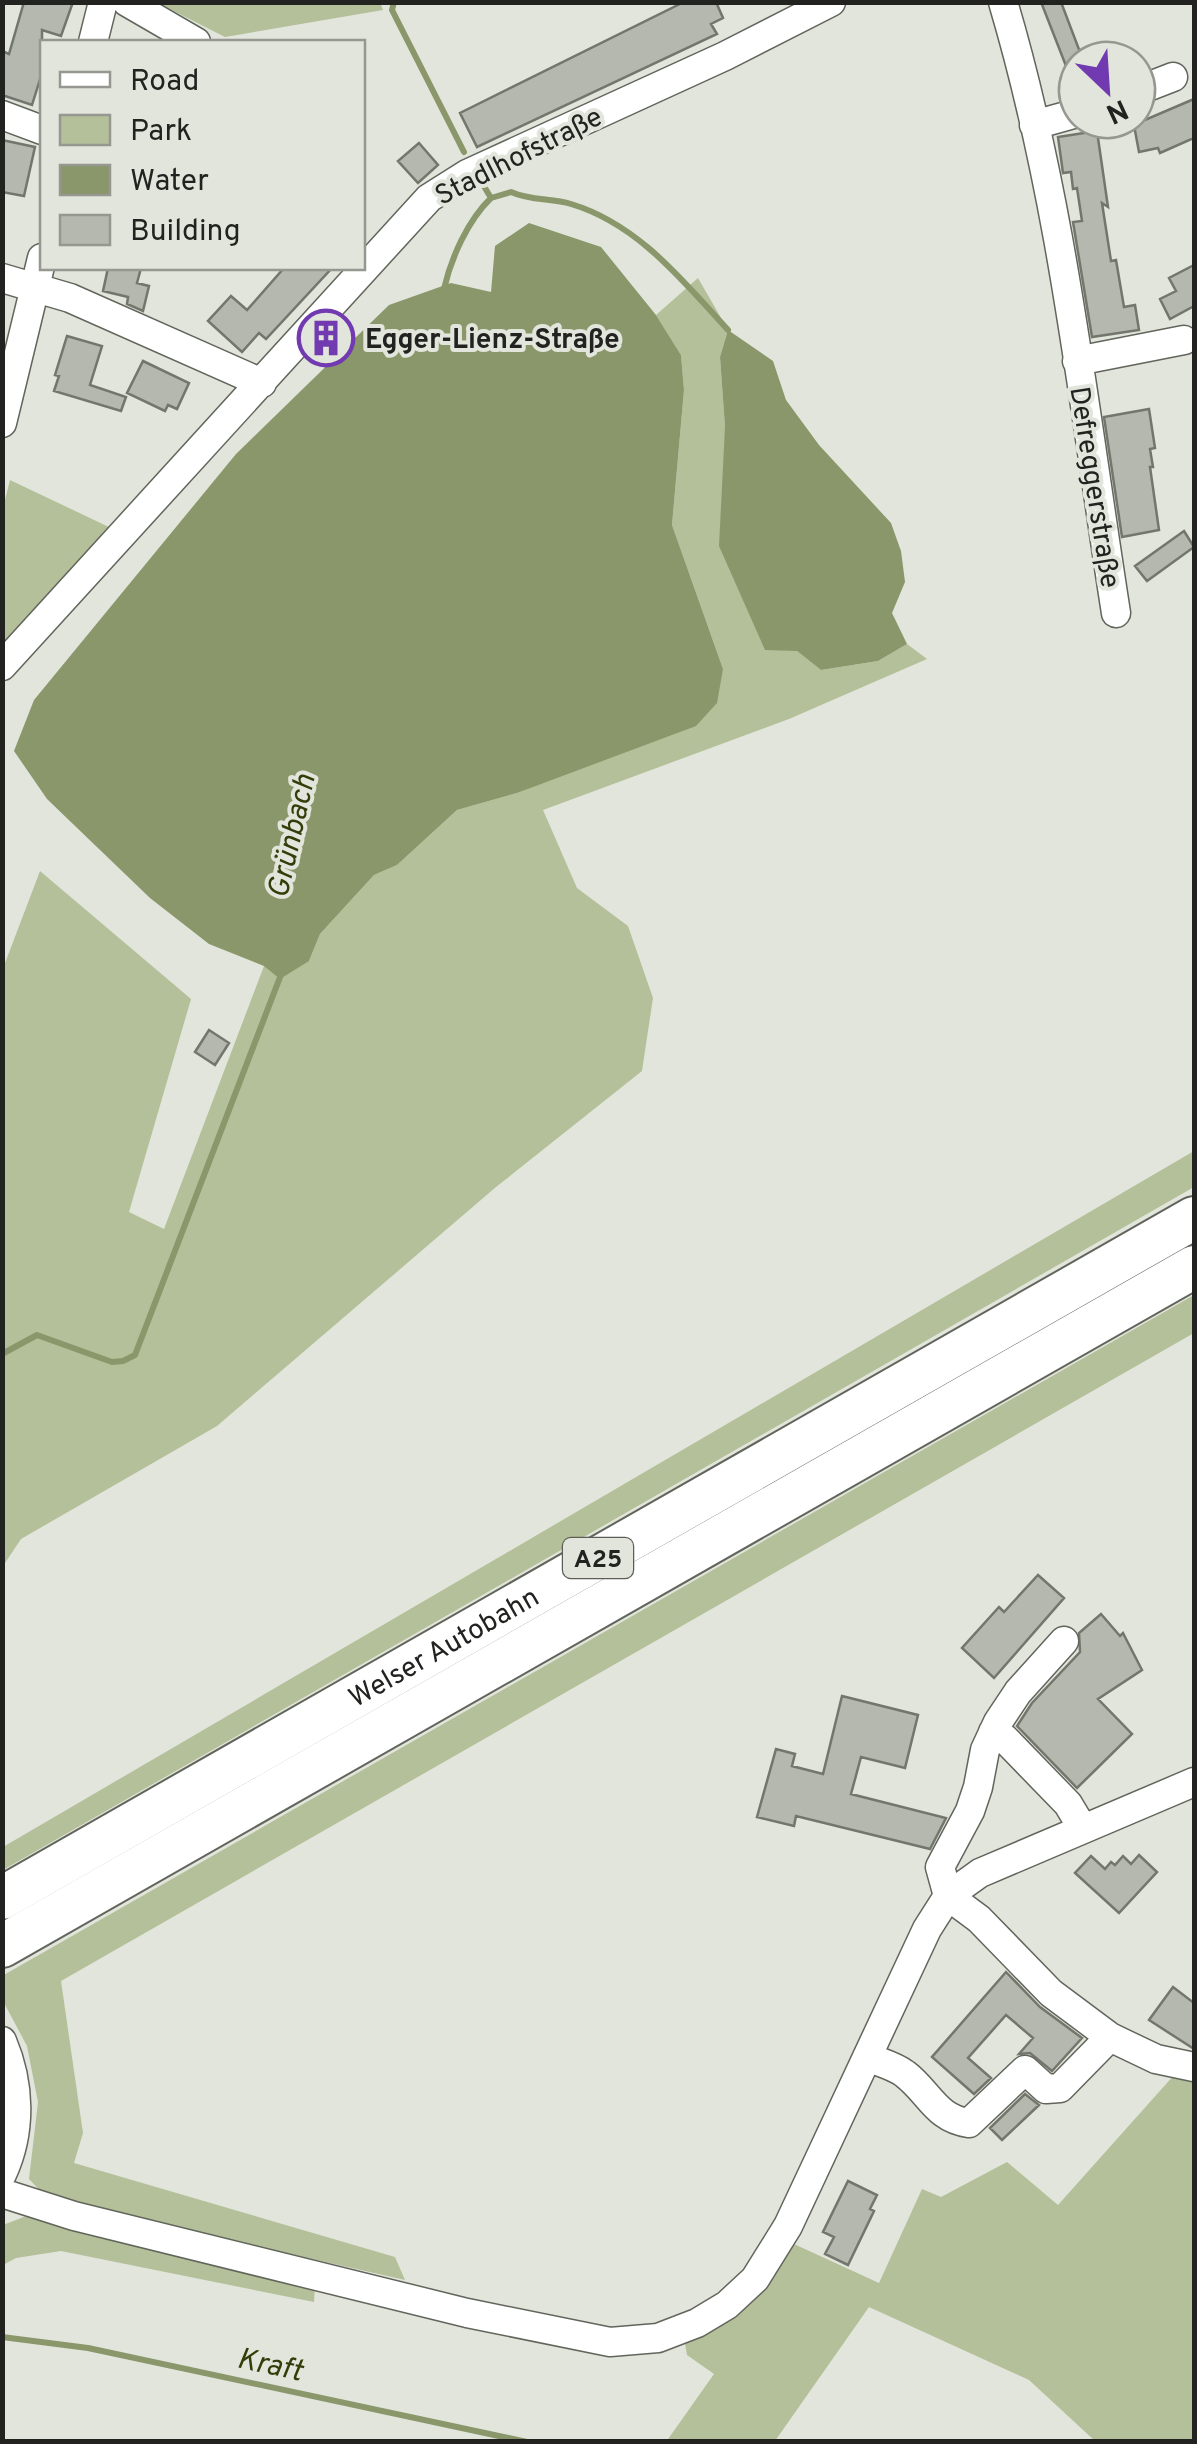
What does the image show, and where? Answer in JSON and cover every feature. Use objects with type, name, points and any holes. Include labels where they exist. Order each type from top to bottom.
[{"type":"highway","name":"Welser Autobahn","points":[[2,1898],[1194,1218]]},
{"type":"highway","name":"Welser Autobahn","points":[[2,1946],[1194,1267]]},
{"type":"street","points":[[94,40],[103,2]]},
{"type":"street","points":[[128,2],[193,40]]},
{"type":"street","name":"Stadlhofstraße","points":[[365,268],[430,198],[474,171],[725,56],[832,2]]},
{"type":"street","name":"Defreggerstraße","points":[[1003,2],[1034,125],[1116,614]]},
{"type":"street","points":[[1157,84],[1174,77]]},
{"type":"street","points":[[2,115],[40,129]]},
{"type":"street","points":[[1034,125],[1057,119]]},
{"type":"street","points":[[2,423],[40,268]]},
{"type":"street","name":"Stadlhofstraße","points":[[2,666],[363,270]]},
{"type":"street","points":[[2,278],[70,298],[262,384]]},
{"type":"street","name":"Defreggerstraße","points":[[1076,361],[1184,340]]},
{"type":"street","points":[[1064,1641],[1018,1692],[984,1750],[970,1811],[940,1867],[948,1896],[979,1919],[1051,1992],[1110,2037],[1156,2059],[1194,2067]]},
{"type":"street","points":[[993,1732],[1004,1738],[1068,1804],[1082,1828]]},
{"type":"street","points":[[2,2193],[74,2216],[467,2312],[610,2342],[658,2338],[712,2314],[755,2278],[788,2226],[927,1929],[948,1896],[980,1874],[1194,1782]]},
{"type":"street","points":[[867,2058],[904,2073],[942,2114],[954,2122],[969,2123],[1025,2070],[1046,2090],[1060,2088],[1110,2037]]},
{"type":"street","points":[[2,2041],[16,2087],[17,2124],[2,2174]]},
{"type":"green space","points":[[380,2],[383,10],[225,37],[158,3]]},
{"type":"green space","points":[[698,278],[728,330],[720,357],[725,427],[797,651],[821,670],[878,661],[907,644],[927,659],[789,719],[543,810],[577,888],[628,926],[653,998],[642,1071],[496,1187],[217,1426],[21,1539],[3,1566],[2,971],[40,871],[191,999],[129,1212],[164,1229],[264,966],[309,961],[320,934],[374,875],[397,865],[457,810],[517,793],[589,763],[723,669],[672,525],[684,390],[681,355],[656,315]]},
{"type":"green space","points":[[10,480],[111,528],[3,645],[3,508]]},
{"type":"green space","points":[[1194,1151],[1194,1187],[3,1870],[3,1847]]},
{"type":"green space","points":[[1194,1295],[1194,1333],[61,1981],[83,2133],[74,2163],[395,2257],[405,2280],[48,2199],[29,2179],[38,2102],[27,2046],[3,2001],[2,1976]]},
{"type":"green space","points":[[1175,2074],[1194,2076],[1194,2441],[1095,2441],[1029,2380],[869,2307],[775,2441],[666,2442],[714,2374],[687,2355],[684,2338],[719,2323],[794,2244],[879,2283],[922,2189],[941,2197],[1007,2162],[1058,2205]]},
{"type":"green space","points":[[34,2213],[315,2284],[314,2302],[61,2251],[16,2258],[3,2265],[3,2225]]},
{"type":"water","points":[[529,223],[601,247],[656,315],[681,355],[684,390],[672,525],[723,669],[717,703],[696,726],[517,793],[457,810],[397,865],[374,875],[320,934],[309,961],[280,979],[264,966],[209,944],[150,898],[47,799],[14,751],[34,700],[236,454],[389,305],[451,283],[491,292],[495,246]]},
{"type":"water","points":[[728,330],[773,361],[786,400],[819,445],[891,523],[901,551],[905,582],[892,613],[907,644],[878,661],[821,670],[797,651],[765,650],[719,546],[725,427],[720,357]]},
{"type":"building","points":[[24,2],[73,2],[61,36],[42,30],[40,79],[32,105],[2,95],[2,51],[9,54]]},
{"type":"building","points":[[684,2],[716,2],[723,18],[711,24],[717,34],[477,147],[460,113]]},
{"type":"building","points":[[1041,2],[1061,2],[1075,40],[1057,43]]},
{"type":"building","points":[[1194,99],[1194,138],[1160,153],[1158,148],[1139,152],[1137,140],[1157,140],[1157,115]]},
{"type":"building","points":[[2,140],[35,147],[24,196],[2,192]]},
{"type":"building","points":[[1058,140],[1098,140],[1111,261],[1116,260],[1124,307],[1135,305],[1139,330],[1092,337],[1073,222],[1082,221],[1077,188],[1073,189],[1071,172],[1063,173]]},
{"type":"building","points":[[419,143],[438,165],[418,183],[398,161]]},
{"type":"building","points":[[1194,265],[1194,306],[1170,319],[1160,299],[1176,291],[1169,278]]},
{"type":"building","points":[[108,270],[140,270],[137,283],[149,286],[143,311],[127,304],[128,297],[103,291]]},
{"type":"building","points":[[282,270],[330,270],[266,339],[259,333],[242,352],[208,321],[231,296],[247,310]]},
{"type":"building","points":[[67,336],[102,346],[90,385],[126,397],[121,411],[54,391]]},
{"type":"building","points":[[143,361],[189,383],[177,409],[168,405],[165,411],[127,393]]},
{"type":"building","points":[[1149,409],[1155,448],[1150,449],[1150,467],[1159,530],[1122,537],[1104,417]]},
{"type":"building","points":[[1184,531],[1194,547],[1147,581],[1135,566]]},
{"type":"building","points":[[209,1030],[229,1043],[215,1065],[195,1052]]},
{"type":"building","points":[[1038,1575],[1064,1598],[994,1678],[962,1648],[999,1607],[1004,1612]]},
{"type":"building","points":[[1101,1614],[1120,1636],[1123,1633],[1142,1670],[1098,1699],[1132,1734],[1077,1788],[1017,1726],[1032,1703],[1080,1652],[1079,1633]]},
{"type":"building","points":[[842,1696],[918,1715],[905,1768],[861,1757],[851,1794],[946,1818],[930,1849],[796,1816],[794,1826],[757,1817],[776,1749],[795,1754],[792,1766],[823,1774]]},
{"type":"building","points":[[1139,1855],[1157,1872],[1119,1913],[1075,1873],[1091,1856],[1105,1869],[1123,1856],[1131,1864]]},
{"type":"building","points":[[1006,1972],[1040,2007],[1082,2038],[1052,2071],[1030,2053],[1019,2054],[1033,2038],[1006,2015],[968,2058],[991,2078],[974,2094],[932,2057]]},
{"type":"building","points":[[1173,1987],[1194,2003],[1194,2049],[1149,2020]]},
{"type":"building","points":[[1025,2094],[1039,2105],[1002,2140],[990,2128]]},
{"type":"building","points":[[848,2181],[877,2195],[870,2209],[874,2211],[848,2265],[825,2254],[834,2237],[823,2232]]},
{"type":"waterway","name":"Grünbach","points":[[394,2],[392,10],[464,152]]},
{"type":"waterway","name":"Grünbach","points":[[444,289],[462,240],[491,198],[482,183]]},
{"type":"waterway","points":[[491,198],[511,192],[564,202],[617,225],[658,256],[728,330]]},
{"type":"waterway","name":"Grünbach","points":[[2,1354],[37,1335],[112,1362],[135,1355],[282,972]]},
{"type":"waterway","name":"Kraft","points":[[2,2337],[88,2348],[527,2442]]},
{"type":"place","name":"Egger-Lienz-Straße","points":[[326,338]]}]
